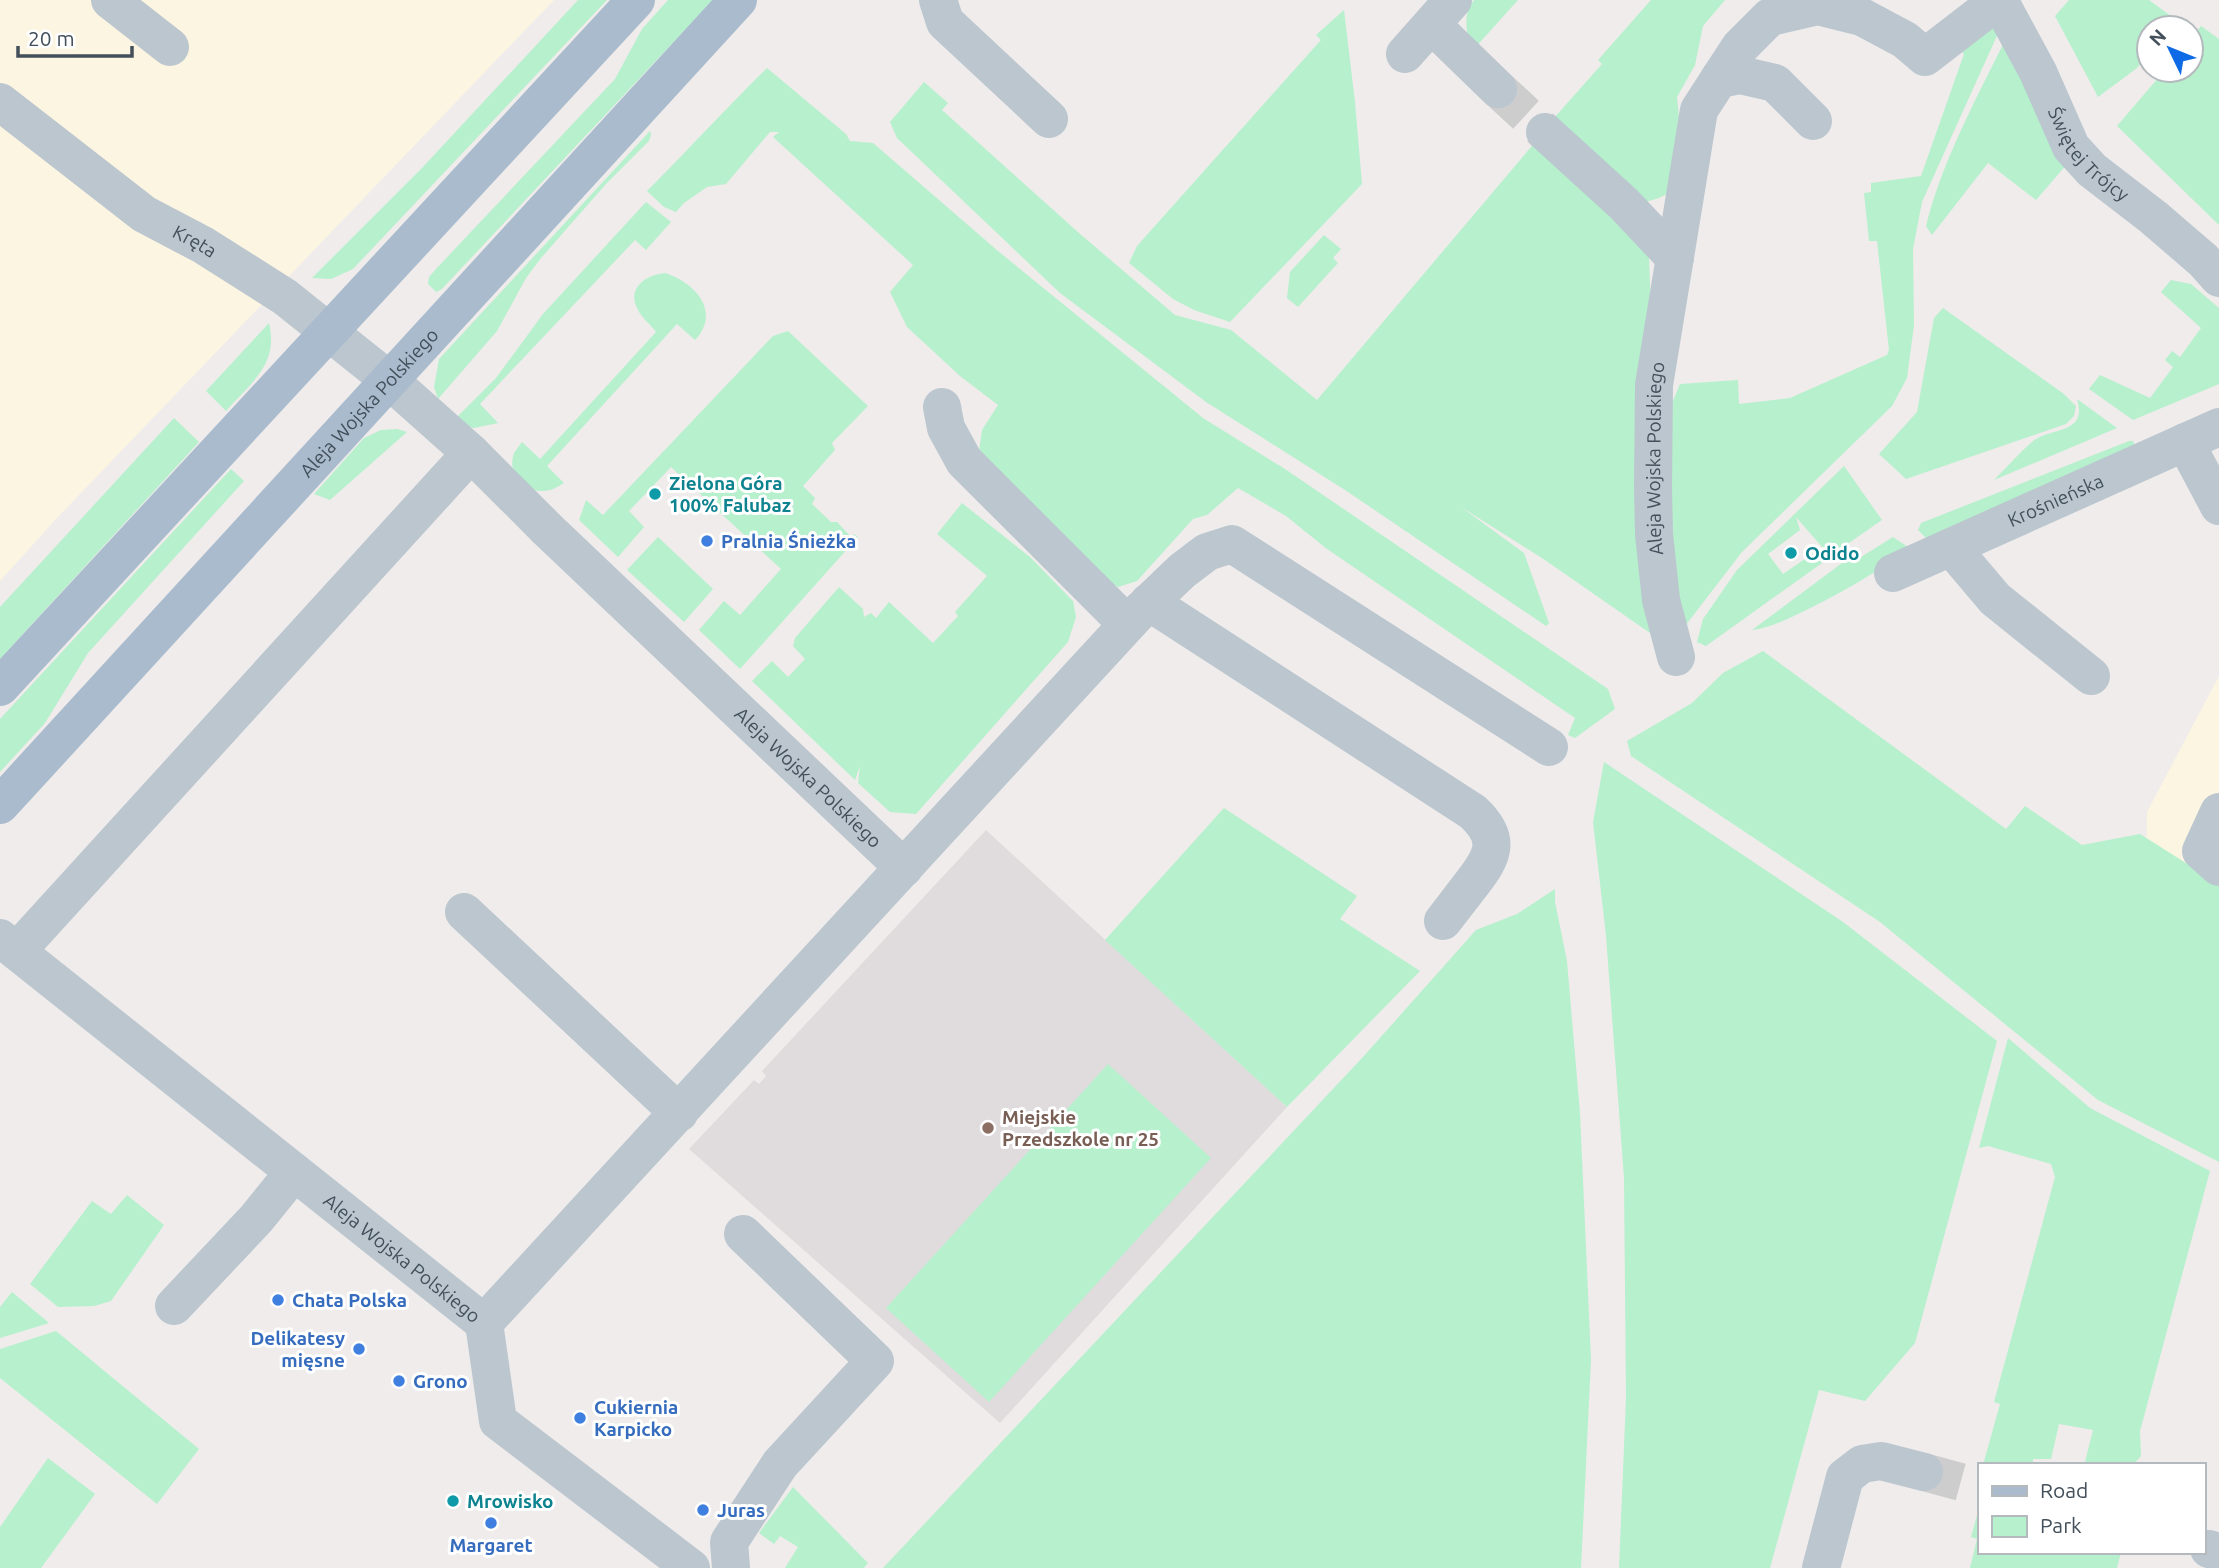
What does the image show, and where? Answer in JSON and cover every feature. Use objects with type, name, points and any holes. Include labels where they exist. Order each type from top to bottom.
[{"type":"main road","points":[[0,687],[636,0]]},
{"type":"main road","name":"Aleja Wojska Polskiego","points":[[0,805],[738,0]]},
{"type":"street","points":[[110,0],[170,47]]},
{"type":"street","points":[[938,0],[945,22],[1049,119]]},
{"type":"street","name":"Aleja Wojska Polskiego","points":[[1676,657],[1661,600],[1653,488],[1654,381],[1699,110],[1740,47],[1770,17],[1818,6],[1862,17],[1905,40],[1925,57],[1999,0]]},
{"type":"street","name":"Świętej Trójcy","points":[[1999,0],[2038,72],[2071,147],[2092,170],[2153,217],[2219,278]]},
{"type":"street","points":[[1405,54],[1442,12],[1498,89]]},
{"type":"street","points":[[1719,79],[1740,75],[1775,83],[1813,121]]},
{"type":"street","name":"Kręta","points":[[0,102],[144,214],[203,245],[285,297],[389,380],[471,453]]},
{"type":"street","points":[[1545,132],[1624,204],[1675,258]]},
{"type":"street","points":[[942,407],[946,428],[964,461],[1138,613],[1473,812],[1483,821],[1491,834],[1492,850],[1488,863],[1443,921]]},
{"type":"street","points":[[2202,435],[2219,506]]},
{"type":"street","name":"Krośnieńska","points":[[1893,573],[2202,435]]},
{"type":"street","points":[[8,944],[471,453]]},
{"type":"street","name":"Aleja Wojska Polskiego","points":[[471,453],[548,530],[904,868]]},
{"type":"street","name":"Aleja Wojska Polskiego","points":[[8,944],[484,1323],[1138,613],[1182,570],[1207,552],[1232,544],[1549,747]]},
{"type":"street","points":[[1951,547],[1995,599],[2091,676]]},
{"type":"street","points":[[2219,812],[2201,851],[2219,867]]},
{"type":"street","points":[[464,912],[679,1113]]},
{"type":"street","points":[[174,1306],[256,1219],[295,1172]]},
{"type":"street","points":[[731,1568],[729,1542],[780,1464],[875,1361],[743,1234]]},
{"type":"street","points":[[484,1323],[498,1420],[691,1568]]},
{"type":"street","points":[[1821,1568],[1845,1477],[1862,1464],[1881,1461],[1924,1472]]},
{"type":"shaded area","points":[[0,0],[554,0],[57,518],[0,581]]},
{"type":"shaded area","points":[[2219,676],[2219,904],[2146,881],[2147,812]]},
{"type":"shaded area","name":"Miejskie Przedszkole nr 25","points":[[986,830],[1287,1107],[1000,1423],[689,1149],[754,1080],[759,1084],[766,1076],[762,1071]]},
{"type":"green space","points":[[578,0],[607,0],[353,269],[331,279],[312,278],[422,168]]},
{"type":"green space","points":[[668,0],[713,0],[442,289],[436,292],[428,284],[429,277],[615,79],[642,29]]},
{"type":"green space","points":[[1474,0],[1518,0],[1473,50],[1466,25]]},
{"type":"green space","points":[[1651,0],[1725,0],[1703,26],[1695,65],[1677,97],[1681,139],[1673,191],[1642,203],[1554,118],[1602,64],[1598,60]]},
{"type":"green space","points":[[2069,0],[2149,0],[2168,14],[2135,14],[2135,69],[2098,97],[2055,16]]},
{"type":"green space","points":[[1344,10],[1362,184],[1230,322],[1194,310],[1173,299],[1129,263],[1137,246],[1321,40],[1316,35]]},
{"type":"green space","points":[[1979,19],[2000,29],[1922,202],[1913,249],[1914,325],[1907,378],[1892,406],[1742,552],[1675,639],[1660,432],[1680,384],[1738,380],[1739,404],[1790,398],[1887,355],[1889,350],[1877,241],[1869,241],[1864,193],[1871,192],[1871,183],[1921,176],[1964,54],[1954,44]]},
{"type":"green space","points":[[2205,29],[2219,39],[2219,225],[2117,126],[2153,84],[2205,84]]},
{"type":"green space","points":[[2008,34],[2068,163],[2036,200],[1988,163],[1932,235],[1926,226],[1942,176]]},
{"type":"green space","points":[[767,68],[846,134],[850,141],[873,143],[998,251],[1203,418],[1285,469],[1608,689],[1615,709],[1575,738],[1568,735],[1575,718],[1327,549],[1286,516],[1238,488],[1207,515],[1193,519],[1137,581],[1118,587],[1091,570],[979,451],[982,430],[998,405],[960,376],[907,327],[890,292],[913,265],[773,137],[779,132],[770,132],[726,184],[707,187],[676,212],[664,207],[647,191]]},
{"type":"green space","points":[[924,82],[948,103],[942,110],[1175,315],[1231,330],[1317,400],[1537,140],[1649,257],[1663,642],[1542,558],[1461,507],[1524,553],[1549,623],[1546,626],[1345,490],[1206,402],[1060,293],[897,138],[890,122]]},
{"type":"green space","points":[[650,131],[649,141],[606,184],[541,258],[526,278],[497,331],[438,399],[434,387],[439,359]]},
{"type":"green space","points":[[646,202],[671,222],[646,250],[635,240],[480,404],[498,423],[474,428],[451,423],[496,378],[543,314]]},
{"type":"green space","points":[[1324,235],[1341,249],[1333,258],[1338,263],[1298,307],[1287,298],[1290,272]]},
{"type":"green space","points":[[665,273],[686,283],[701,299],[706,319],[703,329],[695,340],[677,324],[547,466],[564,483],[552,490],[543,491],[525,485],[513,469],[515,451],[522,442],[540,459],[656,332],[640,313],[634,296],[645,280]]},
{"type":"green space","points":[[2171,280],[2191,284],[2219,308],[2219,384],[2133,420],[2089,389],[2100,375],[2150,398],[2173,367],[2165,360],[2172,351],[2180,357],[2201,328],[2161,292]]},
{"type":"green space","points":[[1943,308],[2064,394],[2076,406],[2074,416],[2066,424],[1906,479],[1879,454],[1917,412],[1934,318]]},
{"type":"green space","points":[[269,323],[271,338],[266,362],[261,372],[226,411],[206,391]]},
{"type":"green space","points":[[788,331],[868,406],[832,443],[835,450],[803,486],[815,498],[812,504],[831,522],[837,522],[851,537],[854,534],[858,537],[740,669],[699,630],[724,601],[740,615],[781,569],[671,467],[629,511],[644,527],[618,557],[579,520],[586,500],[603,515],[773,336]]},
{"type":"green space","points":[[2077,399],[2117,428],[1994,480],[2033,441],[2072,424],[2079,411]]},
{"type":"green space","points":[[174,418],[199,442],[0,659],[0,607]]},
{"type":"green space","points":[[397,429],[407,432],[330,500],[314,494],[364,438],[381,430]]},
{"type":"green space","points":[[2133,441],[2137,450],[1932,544],[1918,530],[1921,523]]},
{"type":"green space","points":[[1844,466],[1882,520],[1830,556],[1796,517],[1800,530],[1768,554],[1783,574],[1815,552],[1822,563],[1706,646],[1697,642],[1703,619],[1737,570]]},
{"type":"green space","points":[[231,469],[244,481],[88,653],[45,723],[0,772],[0,719]]},
{"type":"green space","points":[[962,503],[1030,557],[1073,601],[1076,617],[1068,642],[916,814],[890,812],[858,783],[860,766],[855,780],[752,681],[772,661],[788,677],[805,659],[793,646],[795,638],[839,587],[863,609],[864,617],[871,613],[876,618],[889,602],[933,643],[958,616],[955,612],[987,576],[937,534]]},
{"type":"green space","points":[[658,537],[713,589],[684,622],[627,570]]},
{"type":"green space","points":[[1893,537],[1911,549],[1813,607],[1776,624],[1752,630],[1846,560],[1861,557]]},
{"type":"green space","points":[[1763,651],[2006,829],[2025,806],[2082,845],[2140,834],[2219,884],[2219,1162],[2098,1100],[1880,922],[1631,756],[1627,741],[1692,703],[1723,673]]},
{"type":"green space","points":[[1604,762],[1843,922],[1997,1041],[1915,1343],[1865,1401],[1819,1390],[1770,1568],[1619,1568],[1626,1398],[1624,1178],[1606,936],[1593,822]]},
{"type":"green space","points":[[1224,808],[1357,896],[1340,919],[1420,971],[1287,1107],[1105,940]]},
{"type":"green space","points":[[1555,889],[1555,902],[1567,961],[1580,1113],[1591,1360],[1581,1568],[883,1568],[1363,1057],[1476,930],[1517,914]]},
{"type":"green space","points":[[2008,1038],[2090,1108],[2210,1171],[2140,1431],[2141,1456],[2135,1463],[2085,1462],[2093,1430],[2059,1424],[2051,1459],[2033,1459],[2033,1463],[1984,1463],[2000,1404],[1994,1402],[2055,1177],[2051,1164],[1988,1146],[1979,1148]]},
{"type":"green space","points":[[1108,1064],[1211,1158],[989,1402],[886,1308]]},
{"type":"green space","points":[[127,1195],[164,1225],[111,1301],[94,1306],[58,1307],[30,1284],[92,1201],[111,1214]]},
{"type":"green space","points":[[12,1292],[49,1323],[0,1338],[0,1307]]},
{"type":"green space","points":[[56,1331],[199,1449],[157,1504],[0,1378],[0,1349]]},
{"type":"green space","points":[[48,1458],[95,1494],[41,1568],[0,1568],[0,1527]]},
{"type":"green space","points":[[793,1487],[868,1563],[864,1568],[785,1568],[798,1547],[780,1536],[774,1544],[759,1533]]},
{"type":"green space","points":[[1978,1512],[1978,1554],[2120,1554],[2117,1568],[1970,1568],[1977,1539],[1971,1537]]},
{"type":"tunnel","points":[[1498,89],[1545,132]]},
{"type":"tunnel","points":[[1924,1472],[1978,1487]]},
{"type":"place","name":"Zielona Góra 100% Falubaz","points":[[655,494]]},
{"type":"place","name":"Pralnia Śnieżka","points":[[707,541]]},
{"type":"place","name":"Odido","points":[[1791,553]]},
{"type":"place","name":"Miejskie Przedszkole nr 25","points":[[988,1128]]},
{"type":"place","name":"Chata Polska","points":[[278,1300]]},
{"type":"place","name":"Delikatesy mięsne","points":[[359,1349]]},
{"type":"place","name":"Grono","points":[[399,1381]]},
{"type":"place","name":"Cukiernia Karpicko","points":[[580,1418]]},
{"type":"place","name":"Mrowisko","points":[[453,1501]]},
{"type":"place","name":"Juras","points":[[703,1510]]},
{"type":"place","name":"Margaret","points":[[491,1523]]}]
